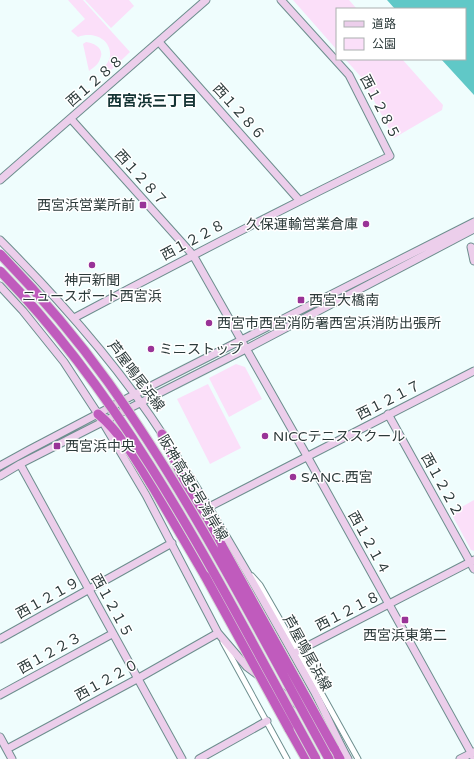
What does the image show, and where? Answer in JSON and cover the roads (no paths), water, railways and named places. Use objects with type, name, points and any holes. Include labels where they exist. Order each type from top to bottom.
[{"type":"highway","name":"阪神高速5号湾岸線","points":[[0,254],[48,306],[75,339],[138,425],[204,534],[329,759]]},
{"type":"highway","name":"阪神高速5号湾岸線","points":[[0,271],[67,347],[102,393],[154,471],[203,555],[316,759]]},
{"type":"highway","points":[[98,414],[124,443],[149,481],[205,576],[306,759]]},
{"type":"highway","points":[[162,434],[186,484],[207,518],[340,759]]},
{"type":"street","name":"西１２８８","points":[[0,180],[206,0]]},
{"type":"street","name":"西１２８５","points":[[281,0],[349,75],[390,156]]},
{"type":"street","name":"西１２８６","points":[[159,42],[299,200]]},
{"type":"street","name":"西１２８７","points":[[71,119],[193,255],[242,341]]},
{"type":"street","name":"西１２２８","points":[[74,318],[299,200],[390,156]]},
{"type":"street","points":[[0,466],[135,395],[472,227]]},
{"type":"street","points":[[0,476],[20,464],[246,349],[472,227]]},
{"type":"street","name":"芦屋鳴尾浜線","points":[[0,240],[74,318],[113,365],[162,434],[209,507],[313,691],[348,759]]},
{"type":"street","points":[[471,247],[474,261]]},
{"type":"street","points":[[0,286],[23,311],[64,362],[98,414]]},
{"type":"street","name":"西１２１４","points":[[242,341],[473,754]]},
{"type":"street","name":"西１２１７","points":[[209,507],[474,371]]},
{"type":"street","name":"西１２２２","points":[[388,414],[473,564]]},
{"type":"street","name":"芦屋鳴尾浜線","points":[[104,422],[146,495],[218,633],[248,667],[334,732]]},
{"type":"street","name":"西１２１５","points":[[20,464],[88,591],[182,759]]},
{"type":"street","name":"西１２１９","points":[[0,639],[172,544]]},
{"type":"street","name":"西１２１８","points":[[298,651],[473,564]]},
{"type":"street","points":[[242,565],[260,585],[358,759]]},
{"type":"street","points":[[218,633],[287,759]]},
{"type":"street","name":"西１２２０","points":[[7,749],[137,679],[218,633]]},
{"type":"street","name":"西１２２３","points":[[0,695],[112,634]]},
{"type":"street","points":[[199,759],[267,721]]},
{"type":"street","points":[[0,736],[12,759]]},
{"type":"street","points":[[460,759],[473,754]]},
{"type":"water","points":[[387,0],[474,0],[474,95],[442,60],[466,60],[466,8],[394,8]]},
{"type":"place","name":"西宮浜営業所前","points":[[143,205]]},
{"type":"place","name":"久保運輸営業倉庫","points":[[366,224]]},
{"type":"place","name":"神戸新聞 ニュースポート西宮浜","points":[[92,265]]},
{"type":"place","name":"西宮大橋南","points":[[301,300]]},
{"type":"place","name":"西宮市西宮消防署西宮浜消防出張所","points":[[209,323]]},
{"type":"place","name":"ミニストップ","points":[[151,349]]},
{"type":"place","name":"NICCテニススクール","points":[[265,436]]},
{"type":"place","name":"西宮浜中央","points":[[57,446]]},
{"type":"place","name":"SANC.西宮","points":[[293,477]]},
{"type":"place","name":"西宮浜東第二","points":[[405,620]]},
{"type":"district","name":"西宮浜三丁目","points":[[152,101]]}]
